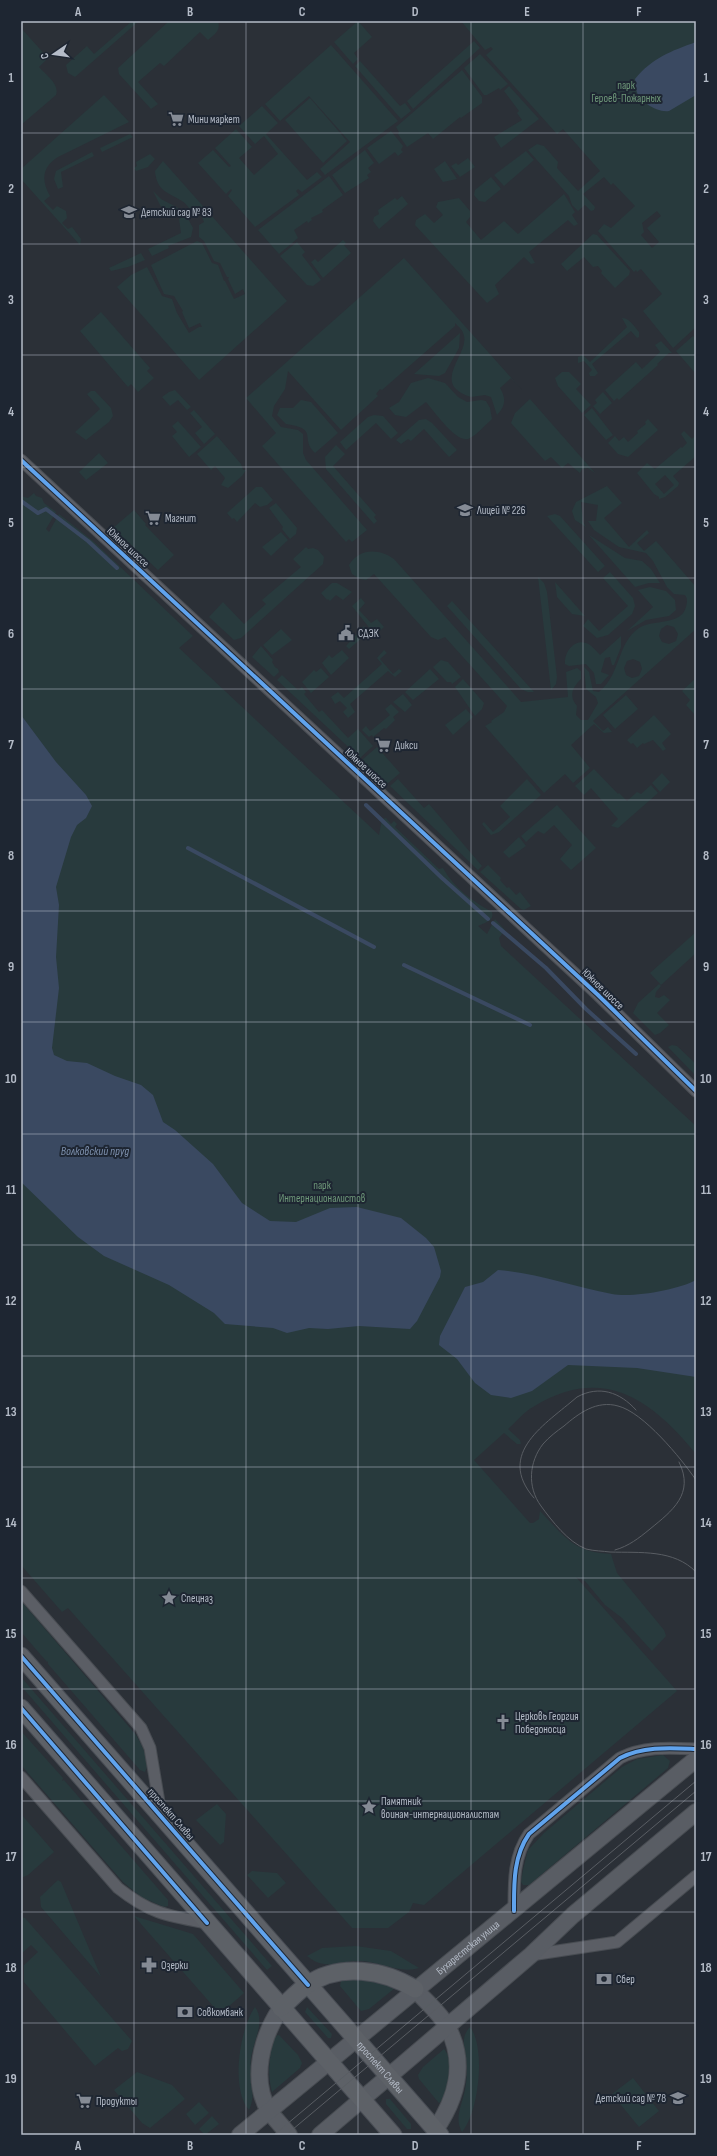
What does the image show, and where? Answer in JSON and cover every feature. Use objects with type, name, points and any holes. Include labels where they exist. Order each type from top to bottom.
[{"type":"main road","name":"проспект Славы","points":[[21,1656],[388,2076],[435,2133]]},
{"type":"main road","points":[[21,1708],[393,2135]]},
{"type":"main road","name":"Бухарестская улица","points":[[240,2135],[356,2040],[415,1989],[514,1911],[696,1760]]},
{"type":"main road","points":[[320,2135],[531,1955],[573,1915],[696,1812]]},
{"type":"main road","points":[[289,2135],[269,2111],[261,2084],[261,2057],[268,2031],[282,2008],[308,1984],[338,1973],[365,1971],[386,1975],[415,1989],[447,2026],[456,2054],[456,2087],[452,2102],[435,2133]]},
{"type":"street","name":"Южное шоссе","points":[[21,460],[598,995],[696,1091]]},
{"type":"street","points":[[21,1591],[141,1728],[150,1748],[162,1817]]},
{"type":"street","points":[[514,1911],[516,1865],[521,1845],[529,1834],[620,1758],[633,1752],[645,1749],[696,1749]]},
{"type":"street","points":[[21,1777],[118,1888],[135,1902],[150,1910],[176,1918],[208,1923]]},
{"type":"street","points":[[531,1955],[616,1942],[696,1876]]},
{"type":"green space","points":[[132,21],[139,21],[75,77],[68,73],[66,65],[87,46],[94,54]]},
{"type":"green space","points":[[169,21],[218,21],[219,27],[217,32],[208,40],[200,32],[164,66],[160,63],[138,82],[158,104],[151,109],[119,74],[118,68]]},
{"type":"green space","points":[[358,21],[372,37],[354,53],[358,59],[353,64],[334,42]]},
{"type":"green space","name":"парк Героев-Пожарных","points":[[461,21],[696,21],[696,327],[673,348],[643,311],[662,294],[641,269],[634,272],[598,231],[604,224],[611,228],[635,206],[613,183],[611,185],[604,177],[583,194],[595,207],[594,210],[591,211],[585,205],[578,211],[572,205],[569,196],[528,150],[537,144],[544,146],[558,162],[557,168],[578,191],[600,171],[563,129],[557,134],[486,55],[493,49],[491,47],[485,50]],"holes":[[[657,211],[661,216],[647,228],[659,242],[652,248],[641,235],[644,232],[642,223]]]},
{"type":"green space","points":[[21,28],[48,58],[39,67],[54,83],[57,91],[56,95],[21,125]]},
{"type":"green space","points":[[474,41],[480,48],[413,109],[407,101]]},
{"type":"green space","points":[[331,45],[398,121],[325,175],[320,169],[350,142],[309,96],[280,121],[265,104]]},
{"type":"green space","points":[[480,54],[508,84],[500,90],[499,88],[487,95],[484,95],[464,68]]},
{"type":"green space","points":[[360,61],[400,106],[405,103],[411,111],[401,119],[355,66]]},
{"type":"green space","points":[[462,70],[482,97],[482,103],[461,118],[460,117],[433,139],[428,133],[407,147],[398,134],[399,132],[396,127]]},
{"type":"green space","points":[[509,86],[539,119],[501,148],[494,137],[522,120],[517,113],[519,111],[504,91]]},
{"type":"green space","points":[[104,95],[129,122],[58,157],[49,165],[44,179],[50,196],[44,201],[53,210],[57,206],[66,211],[67,218],[62,223],[68,229],[72,227],[81,239],[80,245],[21,179],[21,169]]},
{"type":"green space","points":[[310,98],[347,141],[323,163],[285,120]]},
{"type":"green space","points":[[262,106],[278,123],[266,134],[307,180],[317,172],[322,177],[302,192],[298,189],[296,191],[299,195],[255,227],[228,196],[232,190],[231,189],[226,194],[198,163],[213,150],[229,167],[231,166],[215,148],[236,129],[252,147],[239,158],[254,175],[278,154],[264,136],[255,144],[239,126]]},
{"type":"green space","points":[[391,131],[403,146],[401,150],[403,152],[398,156],[395,152],[379,164],[367,148]]},
{"type":"green space","points":[[130,134],[133,137],[102,152],[100,148]]},
{"type":"green space","points":[[365,150],[374,163],[368,168],[371,172],[367,175],[369,178],[345,193],[332,175]]},
{"type":"green space","points":[[526,151],[534,160],[504,186],[494,175]]},
{"type":"green space","points":[[92,152],[94,156],[61,172],[63,187],[58,189],[54,179],[56,171]]},
{"type":"green space","points":[[150,154],[155,159],[148,167],[136,171],[134,168],[137,166],[136,162]]},
{"type":"green space","points":[[468,158],[475,167],[460,177],[451,166],[456,163],[458,165]]},
{"type":"green space","points":[[163,161],[287,301],[199,380],[117,287],[131,275],[147,267],[162,296],[172,299],[177,313],[189,333],[199,327],[202,327],[200,323],[189,328],[182,312],[183,311],[174,296],[164,294],[151,265],[197,241],[202,243],[212,263],[218,265],[224,281],[234,299],[245,294],[243,289],[235,294],[228,279],[229,277],[227,277],[220,263],[214,261],[204,241],[199,237],[199,225],[204,222],[200,213],[195,216],[184,202],[164,190],[158,183],[155,171]]},
{"type":"green space","points":[[445,161],[457,179],[443,182],[434,169]]},
{"type":"green space","points":[[329,176],[343,195],[322,210],[323,212],[311,218],[312,220],[308,223],[307,221],[294,230],[298,238],[279,254],[258,230]]},
{"type":"green space","points":[[491,177],[501,189],[485,202],[479,201],[474,195],[475,190]]},
{"type":"green space","points":[[153,191],[161,199],[180,209],[162,216],[160,213],[157,214],[156,212],[162,209]]},
{"type":"green space","points":[[564,194],[575,212],[572,215],[578,224],[574,226],[568,220],[529,252],[535,263],[531,264],[524,257],[495,285],[499,294],[487,303],[415,225],[416,220],[425,214],[434,223],[443,215],[436,207],[438,202],[459,198],[470,211],[470,217],[466,222],[481,240],[504,221],[518,234]]},
{"type":"green space","points":[[402,196],[408,204],[379,229],[373,221],[374,217],[379,214],[378,210],[395,198],[397,200]]},
{"type":"green space","points":[[186,215],[193,228],[191,237],[168,246],[169,248],[152,256],[148,249],[181,233],[179,219]]},
{"type":"green space","points":[[593,234],[597,235],[630,271],[629,275],[615,288],[601,273],[602,271],[598,266],[593,267],[584,257],[567,271],[561,264]]},
{"type":"green space","points":[[343,240],[346,243],[344,245],[351,253],[323,278],[311,262],[315,259],[318,262]]},
{"type":"green space","points":[[297,242],[305,252],[302,255],[321,280],[313,286],[307,285],[280,256]]},
{"type":"green space","points":[[141,253],[145,260],[128,267],[111,271],[109,268]]},
{"type":"green space","points":[[404,258],[522,390],[511,378],[500,388],[504,402],[500,412],[497,415],[491,397],[485,395],[471,397],[459,391],[453,385],[452,377],[454,369],[464,344],[462,330],[455,323],[455,326],[382,390],[380,389],[376,394],[378,396],[341,430],[288,371],[285,389],[274,406],[272,416],[281,427],[298,430],[303,434],[303,453],[306,460],[367,530],[352,542],[349,539],[346,542],[262,446],[276,433],[246,398]]},
{"type":"green space","points":[[101,312],[150,368],[147,371],[154,378],[138,392],[131,384],[128,387],[80,331]]},
{"type":"green space","points":[[622,318],[627,319],[633,325],[639,332],[639,337],[637,338],[631,331],[592,364],[598,373],[595,376],[590,376],[589,373],[592,370],[584,361],[578,363],[578,357],[583,355],[590,362],[627,327]]},
{"type":"green space","points":[[460,333],[459,348],[445,373],[439,376],[414,374]]},
{"type":"green space","points":[[693,336],[696,339],[696,374],[676,351]]},
{"type":"green space","points":[[661,341],[672,353],[669,353],[657,364],[658,365],[619,400],[617,398],[614,401],[605,390],[636,362],[642,369],[660,352],[655,345]]},
{"type":"green space","points":[[562,372],[569,372],[581,384],[576,389],[591,405],[582,413],[558,386],[555,378]]},
{"type":"green space","points":[[428,378],[445,383],[458,397],[467,402],[481,400],[486,401],[490,408],[492,419],[476,434],[465,439],[459,437],[446,426],[426,402],[406,417],[395,415],[389,408],[399,402],[411,383]]},
{"type":"green space","points":[[175,390],[191,407],[187,410],[178,400],[170,406],[162,397]]},
{"type":"green space","points":[[91,391],[95,391],[111,408],[113,416],[109,422],[86,440],[75,432],[100,409],[87,394]]},
{"type":"green space","points":[[603,392],[612,403],[600,414],[593,406],[597,403],[595,400]]},
{"type":"green space","points":[[530,399],[595,473],[588,468],[582,469],[580,473],[568,463],[562,468],[551,457],[545,461],[511,423],[515,413]]},
{"type":"green space","points":[[301,400],[311,402],[338,433],[315,453],[308,443],[306,431],[296,426],[286,424],[277,415],[280,408],[293,408]]},
{"type":"green space","points":[[592,408],[613,435],[606,440],[584,415]]},
{"type":"green space","points":[[194,410],[215,434],[204,444],[195,433],[202,427],[190,413]]},
{"type":"green space","points":[[374,415],[383,416],[398,433],[391,439],[376,423],[346,450],[340,442],[368,417]]},
{"type":"green space","points":[[426,419],[432,423],[457,450],[449,457],[424,429],[411,441],[408,439],[401,444],[396,440],[419,420]]},
{"type":"green space","points":[[648,419],[658,430],[628,457],[618,454],[608,443],[615,436],[619,441],[624,437],[628,442],[638,433],[637,431],[646,424],[645,422]]},
{"type":"green space","points":[[178,421],[201,447],[189,457],[172,436],[177,432],[172,426]]},
{"type":"green space","points":[[684,431],[692,439],[696,435],[696,456],[673,476],[679,483],[678,486],[665,497],[659,499],[659,497],[654,494],[637,473],[647,463],[655,469],[681,447],[682,448],[687,443],[681,434]],"holes":[[[665,475],[674,485],[664,494],[655,484]]]},
{"type":"green space","points":[[217,436],[241,464],[243,470],[246,470],[242,476],[228,488],[221,485],[225,478],[215,466],[211,470],[197,454]]},
{"type":"green space","points":[[336,445],[345,454],[333,466],[376,515],[374,517],[377,521],[374,524],[326,469],[325,457]]},
{"type":"green space","points":[[99,453],[108,463],[86,480],[79,472]]},
{"type":"green space","points":[[607,486],[622,503],[604,518],[629,547],[647,530],[649,533],[637,543],[644,551],[656,541],[696,587],[696,629],[593,721],[603,731],[608,727],[612,732],[604,733],[594,724],[571,745],[590,768],[573,783],[565,774],[544,793],[485,726],[504,712],[507,706],[445,637],[438,640],[431,637],[374,574],[366,580],[360,579],[352,574],[349,565],[358,555],[370,552],[382,553],[394,559],[521,702],[568,697],[566,672],[577,668],[581,671],[581,679],[574,688],[572,695],[577,706],[576,715],[581,720],[588,720],[598,703],[596,697],[586,689],[584,667],[589,672],[593,691],[599,692],[611,677],[616,668],[622,650],[632,634],[645,625],[673,620],[679,617],[686,607],[687,598],[685,595],[674,594],[667,587],[653,561],[646,553],[619,547],[594,530],[588,521],[596,521],[598,505],[581,502],[583,522],[586,527],[575,520],[572,511],[576,502]],"holes":[[[667,625],[674,627],[678,634],[676,641],[669,644],[662,642],[659,636],[661,629]],[[633,659],[640,662],[642,669],[639,676],[632,678],[626,675],[624,668],[627,661]]]},
{"type":"green space","points":[[256,487],[262,487],[273,500],[267,505],[260,507],[255,503],[237,522],[234,518],[232,519],[227,513]]},
{"type":"green space","name":"парк Интернационалистов","points":[[34,493],[36,496],[42,498],[44,503],[56,512],[46,529],[49,532],[59,514],[93,541],[193,636],[179,648],[379,835],[382,819],[386,818],[391,824],[394,821],[397,824],[395,827],[439,869],[443,868],[458,888],[471,899],[492,912],[493,915],[490,920],[478,926],[487,934],[495,919],[505,930],[499,938],[501,946],[696,1126],[696,1454],[679,1434],[661,1417],[643,1404],[624,1394],[603,1388],[582,1388],[558,1394],[523,1414],[508,1429],[520,1440],[521,1444],[517,1444],[504,1433],[474,1460],[530,1523],[533,1523],[539,1519],[540,1511],[563,1536],[571,1542],[587,1550],[611,1554],[617,1573],[664,1630],[666,1636],[652,1651],[622,1618],[605,1605],[585,1581],[576,1577],[677,1691],[424,1905],[413,1903],[409,1912],[388,1928],[352,1928],[68,1608],[62,1612],[21,1565],[21,496],[28,498]]},
{"type":"green space","points":[[276,503],[297,528],[296,534],[290,539],[269,508]]},
{"type":"green space","points":[[134,510],[146,524],[145,525],[174,555],[158,570],[113,528]]},
{"type":"green space","points":[[555,514],[560,516],[605,566],[598,572],[547,516]]},
{"type":"green space","points":[[281,532],[288,540],[271,556],[262,547]]},
{"type":"green space","points":[[589,535],[625,558],[642,561],[651,569],[660,583],[649,583],[635,587]]},
{"type":"green space","points":[[306,547],[308,549],[313,548],[318,550],[324,557],[323,564],[241,638],[234,640],[209,617],[223,602],[244,624],[266,604],[262,600],[301,567],[293,559]]},
{"type":"green space","points":[[610,572],[633,598],[635,606],[632,614],[608,635],[597,638],[583,626],[588,619],[599,631],[628,606],[603,578]]},
{"type":"green space","points":[[538,577],[544,583],[547,592],[557,677],[556,684],[551,690]]},
{"type":"green space","points":[[555,582],[585,616],[572,614],[557,597]]},
{"type":"green space","points":[[332,583],[337,583],[352,592],[343,600],[336,595],[330,601],[328,599],[327,600],[321,593]]},
{"type":"green space","points":[[650,587],[666,591],[675,600],[676,610],[669,616],[646,620],[627,631],[653,607],[638,590]]},
{"type":"green space","points":[[361,598],[365,603],[359,610],[371,623],[377,619],[384,627],[375,635],[352,606]]},
{"type":"green space","points":[[452,601],[534,692],[528,692],[521,689],[447,606]]},
{"type":"green space","points":[[364,626],[369,632],[349,649],[346,646]]},
{"type":"green space","points":[[281,629],[292,640],[272,655],[263,645]]},
{"type":"green space","points":[[621,636],[621,647],[614,665],[612,665],[610,657],[605,658],[601,672],[609,675],[601,684],[596,684],[594,673],[586,664],[569,666],[565,664],[565,659],[569,649],[576,643],[580,642],[590,645],[600,655]]},
{"type":"green space","points":[[261,646],[273,660],[272,662],[278,669],[279,672],[274,677],[252,657]]},
{"type":"green space","points":[[342,650],[349,658],[331,675],[322,663],[329,655],[332,658]]},
{"type":"green space","points":[[384,650],[387,653],[380,659],[393,674],[399,669],[402,671],[395,677],[388,671],[350,704],[355,712],[348,718],[343,712],[347,708],[340,701],[335,704],[331,697],[338,692],[344,698],[382,664],[377,658]]},
{"type":"green space","points":[[441,660],[448,662],[461,677],[452,684],[451,682],[447,682],[433,667]]},
{"type":"green space","points":[[321,668],[329,677],[311,693],[302,682],[314,670],[316,672]]},
{"type":"green space","points":[[430,669],[439,679],[413,700],[405,692]]},
{"type":"green space","points":[[282,675],[298,690],[302,687],[306,692],[304,694],[319,712],[322,710],[348,738],[358,729],[373,746],[360,758],[277,680]]},
{"type":"green space","points":[[696,678],[696,716],[686,705],[690,700],[682,691]]},
{"type":"green space","points":[[463,679],[484,703],[482,709],[475,716],[455,687]]},
{"type":"green space","points":[[403,694],[412,705],[405,712],[393,702]]},
{"type":"green space","points":[[626,695],[638,709],[615,729],[603,715]]},
{"type":"green space","points":[[391,704],[399,712],[393,717],[395,720],[386,729],[384,728],[373,737],[372,735],[369,737],[362,730],[366,726],[370,731],[390,715],[385,709]]},
{"type":"green space","points":[[466,709],[473,717],[453,735],[445,725]]},
{"type":"green space","points":[[654,715],[671,734],[662,743],[666,749],[663,751],[653,740],[644,744],[643,743],[637,748],[633,743],[631,744],[627,740]]},
{"type":"green space","points":[[377,747],[400,773],[387,784],[362,760]]},
{"type":"green space","points":[[594,769],[618,794],[619,793],[627,801],[637,792],[641,794],[651,785],[658,793],[618,828],[611,826],[618,819],[591,788],[584,795],[575,786]]},
{"type":"green space","points":[[662,773],[670,782],[660,792],[652,783]]},
{"type":"green space","points":[[398,779],[424,808],[429,804],[482,866],[478,870],[390,786]]},
{"type":"green space","points":[[527,779],[541,795],[499,832],[491,835],[482,824],[484,822],[493,832],[510,817],[500,806]]},
{"type":"green space","points":[[557,805],[596,848],[571,870],[560,859],[572,845],[554,825],[544,834],[538,831],[526,842],[521,836]]},
{"type":"green space","points":[[519,837],[526,846],[509,858],[503,852]]},
{"type":"green space","points":[[488,865],[501,878],[500,880],[507,888],[509,887],[516,895],[520,892],[531,906],[524,910],[521,909],[480,872]]},
{"type":"green space","points":[[696,932],[696,953],[661,985],[650,973]]},
{"type":"green space","points":[[659,984],[661,986],[656,992],[655,997],[659,998],[664,995],[670,1000],[657,1013],[669,1025],[660,1033],[655,1035],[633,1013],[638,1003]]},
{"type":"green space","points":[[672,1045],[677,1046],[696,1064],[696,1076],[668,1047]]},
{"type":"green space","points":[[21,1601],[136,1735],[143,1748],[147,1763],[145,1772],[140,1770],[48,1664],[48,1661],[47,1662],[21,1632]]},
{"type":"green space","points":[[21,1677],[272,1966],[267,1970],[21,1686]]},
{"type":"green space","points":[[21,1731],[63,1778],[62,1781],[64,1780],[168,1900],[168,1906],[164,1907],[141,1897],[123,1882],[21,1765]]},
{"type":"green space","points":[[663,1755],[670,1761],[668,1768],[529,1885],[523,1885],[521,1882],[528,1850],[544,1833],[622,1767],[637,1759]]},
{"type":"green space","points":[[217,1804],[226,1814],[224,1842],[220,1845],[196,1820]]},
{"type":"green space","points":[[21,1814],[54,1852],[28,1875],[21,1878]]},
{"type":"green space","points":[[252,1871],[277,1873],[286,1883],[268,1898],[247,1875]]},
{"type":"green space","points":[[58,1880],[61,1882],[101,1977],[41,1907],[40,1897]]},
{"type":"green space","points":[[134,1916],[193,1934],[244,1993],[220,2014]]},
{"type":"green space","points":[[21,1917],[25,1918],[132,2041],[128,2049],[122,2051],[118,2048],[95,2066],[24,1982],[24,1965],[38,1952],[31,1945],[21,1954]]},
{"type":"green space","points":[[356,1946],[391,1951],[419,1968],[405,1970],[361,1961],[324,1964],[319,1963],[307,1956],[322,1948]]},
{"type":"green space","points":[[353,1979],[374,1980],[395,1988],[369,2009],[361,2011],[340,1986],[341,1981]]},
{"type":"green space","points":[[255,2007],[258,2013],[259,2025],[251,2058],[253,2091],[249,2110],[243,2100],[240,2088],[239,2058],[245,2029]]},
{"type":"green space","points":[[307,2007],[332,2034],[331,2038],[328,2038],[305,2012]]},
{"type":"green space","points":[[470,2027],[475,2036],[478,2049],[478,2080],[473,2110],[468,2123],[462,2132],[459,2122],[459,2111],[465,2090],[466,2078],[464,2039]]},
{"type":"green space","points":[[279,2035],[298,2055],[302,2063],[300,2068],[272,2092],[269,2071],[270,2057],[275,2036]]},
{"type":"green space","points":[[444,2049],[449,2060],[450,2067],[443,2100],[439,2103],[419,2079],[418,2075],[423,2067]]},
{"type":"green space","points":[[137,2072],[172,2085],[185,2099],[150,2128],[142,2123],[114,2090]]},
{"type":"green space","points":[[633,2078],[659,2111],[639,2127],[612,2094]]},
{"type":"green space","points":[[386,2099],[390,2099],[411,2124],[411,2129],[407,2129],[386,2104]]},
{"type":"green space","points":[[199,2102],[209,2113],[195,2125],[186,2114]]},
{"type":"green space","points":[[212,2116],[219,2124],[205,2135],[199,2129]]},
{"type":"water","points":[[696,42],[696,95],[669,111],[659,110],[644,102],[640,98],[636,88],[635,79],[641,72],[662,56]]},
{"type":"water","name":"Волковский пруд","points":[[21,715],[56,762],[86,795],[92,806],[86,818],[77,825],[71,837],[56,887],[59,905],[56,957],[59,988],[52,1048],[54,1055],[67,1061],[87,1063],[115,1076],[141,1085],[153,1095],[163,1122],[175,1130],[213,1164],[242,1203],[270,1221],[296,1222],[330,1208],[357,1207],[401,1218],[426,1238],[434,1247],[441,1271],[440,1277],[417,1321],[410,1329],[359,1326],[328,1329],[309,1328],[287,1333],[273,1328],[225,1324],[214,1313],[169,1285],[104,1256],[78,1237],[21,1182]]},
{"type":"water","points":[[498,1270],[542,1277],[598,1291],[621,1295],[643,1294],[667,1290],[696,1280],[696,1377],[637,1368],[568,1365],[532,1391],[511,1398],[491,1395],[475,1383],[457,1359],[439,1345],[440,1336],[465,1287],[483,1282]]},
{"type":"waterway","points":[[21,501],[38,513],[46,509],[88,541],[117,568]]},
{"type":"waterway","points":[[366,805],[442,878],[488,919]]},
{"type":"waterway","points":[[188,848],[374,947]]},
{"type":"waterway","points":[[493,923],[546,968],[586,1009],[636,1054]]},
{"type":"waterway","points":[[404,965],[530,1025]]},
{"type":"tram line","points":[[534,1498],[523,1482],[520,1467],[522,1453],[529,1441],[539,1429],[577,1397],[593,1391],[609,1392],[616,1395],[636,1410]]},
{"type":"tram line","points":[[696,1480],[671,1448],[650,1426],[628,1410],[610,1405],[596,1406],[582,1412],[550,1437],[538,1451],[532,1475],[533,1491],[536,1499],[550,1518],[579,1546],[595,1551],[645,1553],[667,1556],[678,1559],[696,1572]]},
{"type":"tram line","points":[[615,1550],[642,1536],[666,1515],[679,1501],[683,1493],[684,1483],[683,1473],[679,1462]]},
{"type":"tram line","points":[[274,2135],[696,1781]]},
{"type":"tram line","points":[[286,2135],[696,1791]]},
{"type":"cycle path","points":[[21,460],[598,995],[696,1091]]},
{"type":"cycle path","points":[[21,1656],[308,1985]]},
{"type":"cycle path","points":[[21,1708],[207,1923]]},
{"type":"cycle path","points":[[514,1911],[517,1861],[529,1834],[620,1758],[638,1751],[667,1748],[696,1749]]},
{"type":"place","name":"Мини маркет","points":[[176,119]]},
{"type":"place","name":"Детский сад № 83","points":[[129,212]]},
{"type":"place","name":"Лицей № 226","points":[[465,510]]},
{"type":"place","name":"Магнит","points":[[153,518]]},
{"type":"place","name":"СДЭК","points":[[346,633]]},
{"type":"place","name":"Дикси","points":[[383,745]]},
{"type":"place","name":"Спецназ","points":[[169,1598]]},
{"type":"place","name":"Церковь Георгия Победоносца","points":[[503,1722]]},
{"type":"place","name":"Памятник воинам-интернационалистам","points":[[369,1807]]},
{"type":"place","name":"Озерки","points":[[149,1965]]},
{"type":"place","name":"Сбер","points":[[604,1979]]},
{"type":"place","name":"Совкомбанк","points":[[185,2012]]},
{"type":"place","name":"Детский сад № 78","points":[[678,2098]]},
{"type":"place","name":"Продукты","points":[[84,2101]]}]
